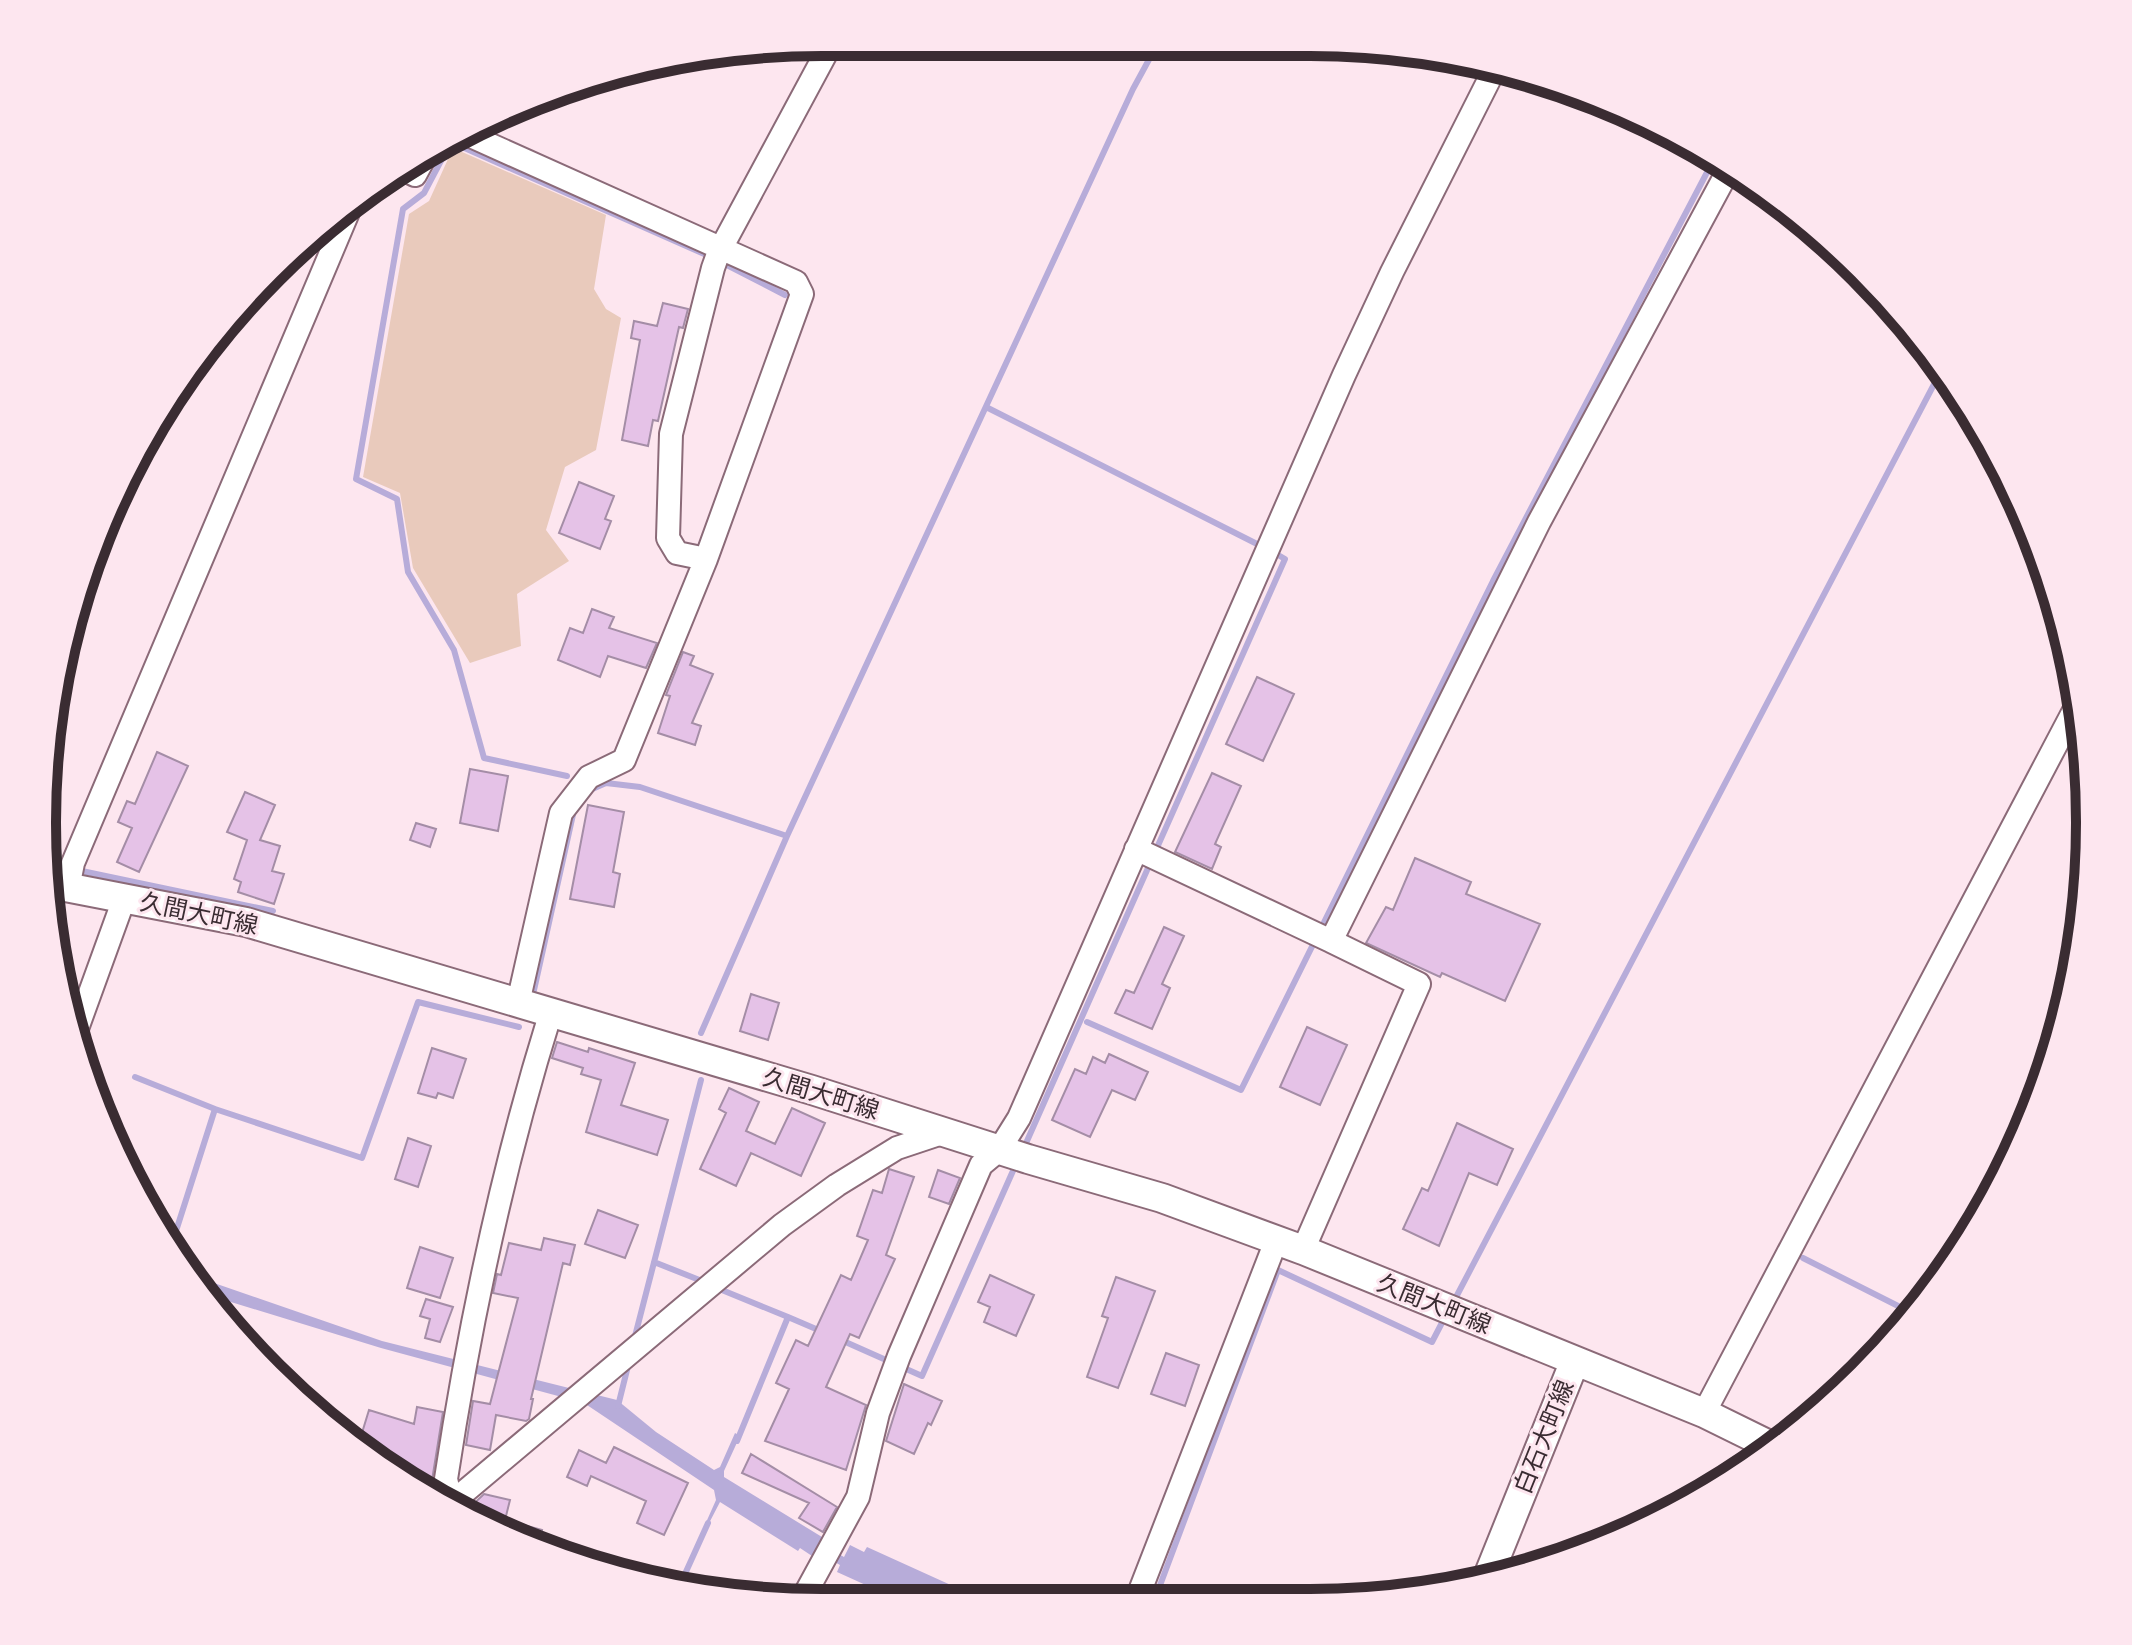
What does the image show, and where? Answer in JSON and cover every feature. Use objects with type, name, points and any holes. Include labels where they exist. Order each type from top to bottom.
[{"type":"main road","name":"久間大町線","points":[[66,878],[124,899],[246,922],[812,1090],[942,1133],[1162,1198],[1303,1250],[1574,1363]]},
{"type":"main road","name":"白石大町線","points":[[1492,1567],[1574,1363],[1704,1413],[1761,1441]]},
{"type":"street","points":[[706,559],[677,553],[668,538],[671,434],[717,256],[824,56]]},
{"type":"street","points":[[808,1588],[858,1497],[878,1413],[896,1364],[981,1165],[1013,1154],[1019,1118],[1148,855],[1267,550],[1392,272],[1490,78]]},
{"type":"street","points":[[476,139],[717,256],[796,282],[802,294],[706,559],[624,760],[589,777],[561,813],[518,1003]]},
{"type":"street","points":[[1322,937],[1539,522],[1724,178]]},
{"type":"street","points":[[66,878],[343,225]]},
{"type":"street","points":[[1704,1413],[2069,721]]},
{"type":"street","points":[[1148,855],[1419,984],[1303,1250]]},
{"type":"street","points":[[81,1017],[124,899]]},
{"type":"street","points":[[449,1491],[446,1479],[463,1367],[494,1215],[525,1095],[551,1012]]},
{"type":"street","points":[[459,1497],[782,1225],[837,1185],[897,1148],[942,1133]]},
{"type":"street","points":[[1141,1589],[1276,1241]]},
{"type":"shaded area","points":[[456,149],[606,215],[594,289],[606,309],[621,318],[596,450],[565,467],[546,530],[569,561],[517,594],[521,646],[470,663],[413,568],[400,493],[363,477],[409,214],[429,201],[451,152]]},
{"type":"shaded area","points":[[208,1281],[382,1341],[617,1400],[656,1432],[714,1470],[720,1467],[735,1433],[740,1436],[724,1477],[822,1537],[819,1543],[844,1557],[850,1545],[864,1552],[867,1547],[960,1589],[875,1589],[837,1572],[840,1565],[815,1551],[812,1556],[800,1548],[798,1551],[720,1502],[706,1529],[704,1527],[716,1500],[714,1490],[584,1403],[381,1348],[223,1299]]},
{"type":"building","points":[[663,303],[688,309],[683,328],[679,327],[658,421],[653,420],[648,446],[622,440],[640,340],[631,338],[634,321],[657,326]]},
{"type":"building","points":[[579,482],[614,496],[605,519],[611,521],[600,549],[559,533]]},
{"type":"building","points":[[592,609],[614,617],[609,628],[657,643],[646,668],[608,656],[600,677],[558,660],[570,628],[583,633]]},
{"type":"building","points":[[683,652],[694,656],[690,665],[713,674],[692,723],[701,726],[695,745],[658,733],[670,696],[666,695]]},
{"type":"building","points":[[1257,677],[1294,694],[1263,761],[1226,744]]},
{"type":"building","points":[[157,752],[188,766],[139,872],[117,862],[132,828],[118,822],[127,801],[135,804]]},
{"type":"building","points":[[470,769],[508,776],[498,831],[460,823]]},
{"type":"building","points":[[1212,773],[1241,786],[1215,844],[1221,847],[1212,869],[1175,852]]},
{"type":"building","points":[[245,792],[275,805],[260,840],[280,846],[272,871],[284,874],[274,904],[238,892],[241,882],[234,879],[247,840],[227,832]]},
{"type":"building","points":[[588,805],[624,812],[613,872],[620,874],[614,907],[570,899]]},
{"type":"building","points":[[416,823],[436,829],[430,847],[410,840]]},
{"type":"building","points":[[1415,858],[1471,882],[1466,894],[1540,924],[1505,1001],[1442,973],[1440,977],[1366,943],[1386,907],[1393,910]]},
{"type":"building","points":[[1164,927],[1184,936],[1162,984],[1170,988],[1152,1029],[1115,1013],[1126,990],[1134,993]]},
{"type":"building","points":[[751,994],[779,1003],[768,1040],[740,1031]]},
{"type":"building","points":[[1307,1027],[1347,1045],[1320,1105],[1280,1087]]},
{"type":"building","points":[[557,1042],[588,1052],[589,1048],[635,1063],[621,1105],[668,1120],[657,1155],[586,1132],[601,1080],[581,1074],[583,1068],[552,1058]]},
{"type":"building","points":[[432,1048],[466,1059],[453,1098],[438,1093],[436,1098],[418,1093]]},
{"type":"building","points":[[1109,1054],[1148,1072],[1135,1100],[1112,1090],[1090,1137],[1052,1120],[1075,1069],[1086,1074],[1093,1057],[1105,1063]]},
{"type":"building","points":[[729,1088],[759,1102],[746,1131],[775,1144],[792,1108],[825,1123],[801,1176],[751,1153],[736,1186],[700,1169],[726,1113],[719,1109]]},
{"type":"building","points":[[1457,1123],[1513,1149],[1497,1185],[1469,1173],[1439,1246],[1403,1229],[1422,1188],[1428,1191]]},
{"type":"building","points":[[408,1138],[431,1146],[418,1187],[395,1179]]},
{"type":"building","points":[[889,1169],[914,1177],[886,1255],[895,1259],[859,1338],[850,1334],[826,1387],[866,1405],[846,1470],[765,1441],[789,1389],[776,1383],[796,1340],[808,1346],[841,1275],[851,1280],[868,1240],[857,1236],[873,1190],[882,1193]]},
{"type":"building","points":[[938,1170],[960,1178],[949,1204],[929,1197]]},
{"type":"building","points":[[598,1210],[638,1225],[625,1258],[585,1244]]},
{"type":"building","points":[[544,1238],[575,1245],[570,1265],[563,1263],[529,1419],[496,1415],[490,1450],[466,1445],[473,1401],[490,1404],[518,1298],[493,1293],[497,1274],[501,1275],[509,1243],[541,1250]]},
{"type":"building","points":[[420,1247],[453,1258],[440,1298],[407,1288]]},
{"type":"building","points":[[990,1275],[1034,1295],[1016,1336],[984,1322],[990,1307],[978,1302]]},
{"type":"building","points":[[1116,1277],[1155,1291],[1118,1388],[1087,1377],[1108,1318],[1102,1316]]},
{"type":"building","points":[[426,1299],[453,1307],[440,1342],[425,1338],[430,1319],[420,1316]]},
{"type":"building","points":[[1166,1353],[1199,1365],[1185,1406],[1151,1394]]},
{"type":"building","points":[[904,1384],[942,1401],[914,1454],[886,1441]]},
{"type":"building","points":[[417,1407],[443,1412],[432,1482],[361,1435],[369,1410],[414,1424]]},
{"type":"building","points":[[614,1447],[688,1483],[664,1535],[637,1523],[646,1501],[591,1476],[587,1486],[567,1477],[579,1450],[606,1463]]},
{"type":"building","points":[[751,1454],[837,1507],[823,1532],[799,1518],[809,1503],[742,1473]]},
{"type":"building","points":[[484,1494],[510,1500],[505,1520],[542,1530],[541,1535],[529,1531],[483,1510],[473,1504]]},
{"type":"waterway","points":[[701,1033],[787,836],[1151,56]]},
{"type":"waterway","points":[[462,147],[711,257]]},
{"type":"waterway","points":[[443,157],[424,193],[403,209],[356,479],[397,499],[408,572],[454,650],[484,758],[567,776]]},
{"type":"waterway","points":[[1087,1022],[1241,1090],[1493,581],[1709,169]]},
{"type":"waterway","points":[[721,262],[785,295]]},
{"type":"waterway","points":[[1454,1301],[1936,381]]},
{"type":"waterway","points":[[986,407],[1263,547]]},
{"type":"waterway","points":[[1023,1150],[1285,559],[1273,552]]},
{"type":"waterway","points":[[590,790],[606,783],[640,787],[787,836]]},
{"type":"waterway","points":[[534,990],[574,810]]},
{"type":"waterway","points":[[58,866],[66,868]]},
{"type":"waterway","points":[[77,870],[273,911]]},
{"type":"waterway","points":[[176,1231],[215,1109],[362,1158],[418,1002],[519,1027]]},
{"type":"waterway","points":[[135,1077],[215,1109]]},
{"type":"waterway","points":[[634,1340],[701,1080]]},
{"type":"waterway","points":[[841,1340],[922,1376],[1016,1164]]},
{"type":"waterway","points":[[1803,1258],[1902,1308]]},
{"type":"waterway","points":[[654,1262],[707,1283]]},
{"type":"waterway","points":[[1159,1589],[1278,1270],[1432,1342],[1446,1315]]},
{"type":"waterway","points":[[717,1288],[788,1317]]},
{"type":"waterway","points":[[737,1441],[788,1317],[823,1332]]},
{"type":"waterway","points":[[618,1406],[629,1362]]},
{"type":"waterway","points":[[684,1576],[708,1523]]}]
